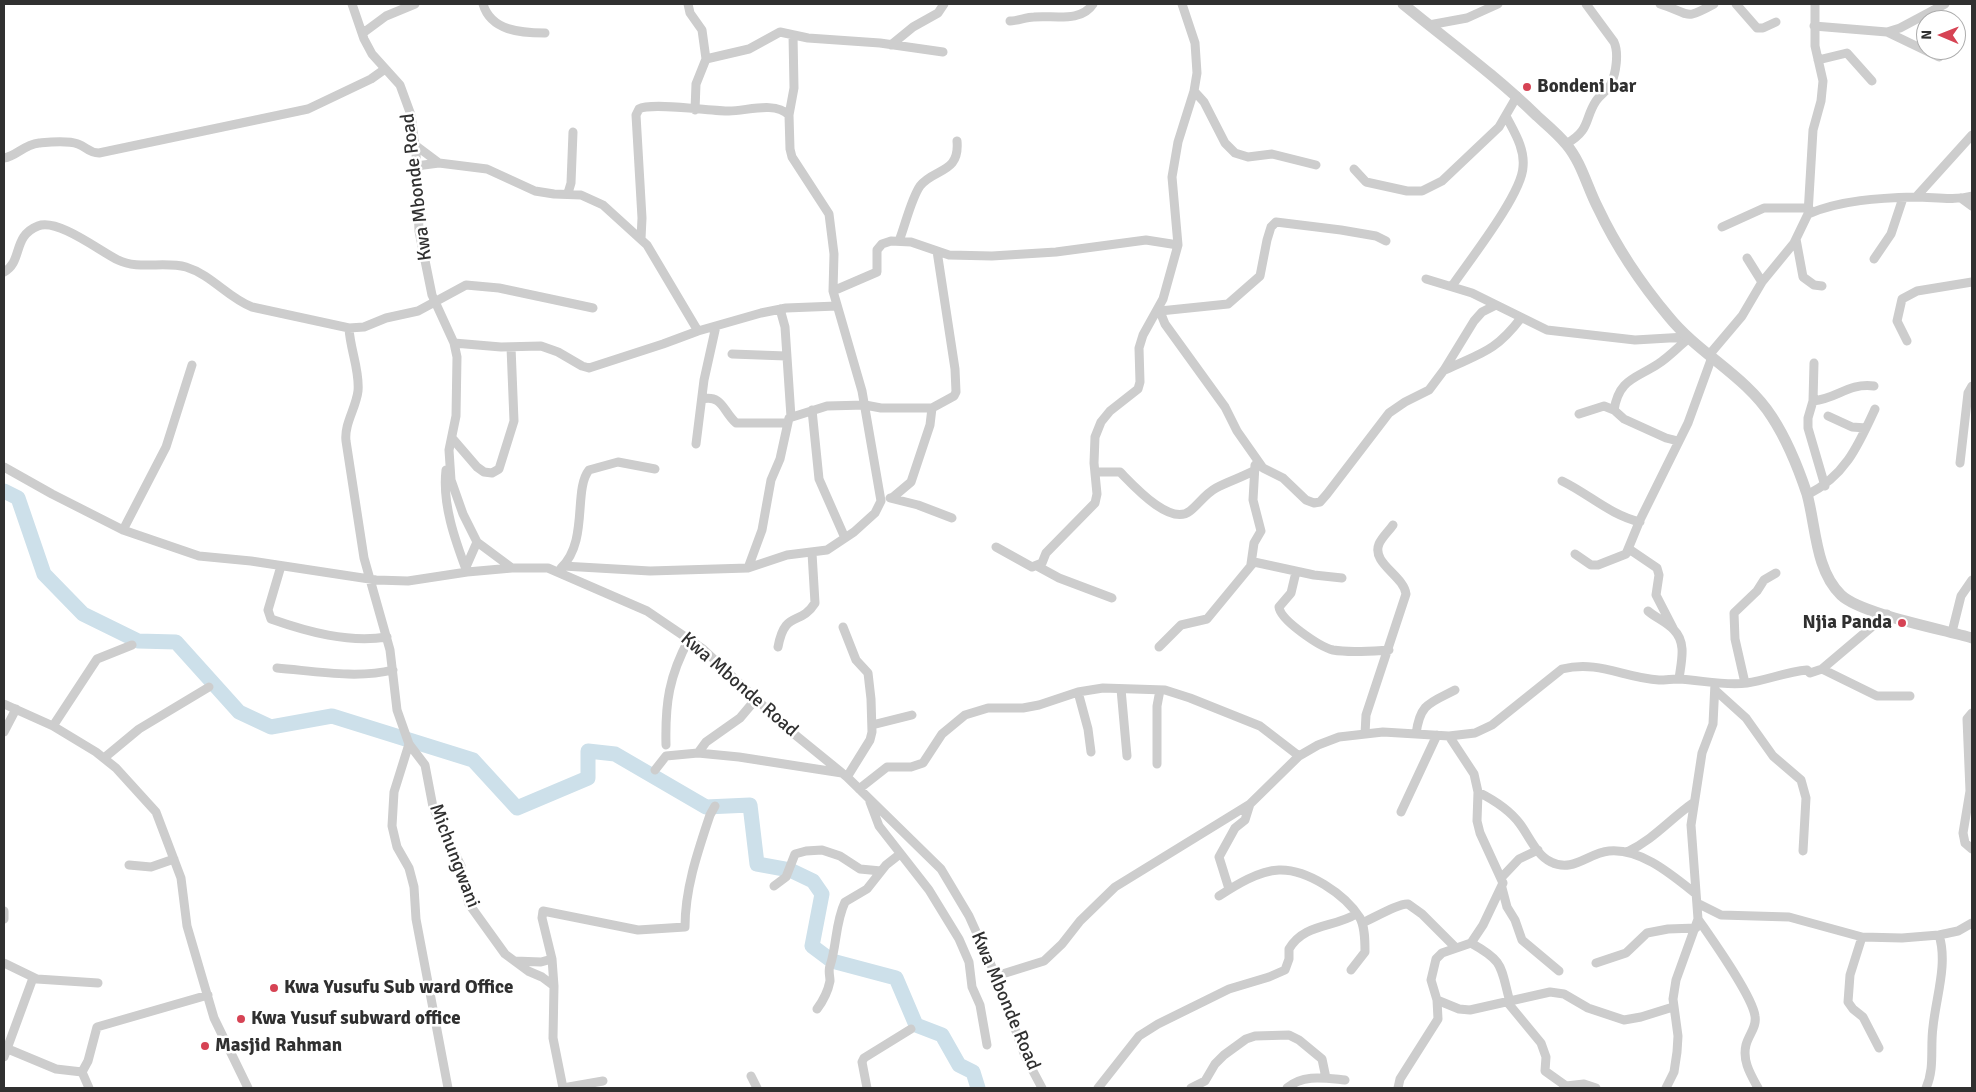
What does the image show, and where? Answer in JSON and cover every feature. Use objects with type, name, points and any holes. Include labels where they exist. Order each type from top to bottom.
[{"type":"street","name":"Kwa Mbonde Road","points":[[352,4],[372,54],[402,89],[411,114],[415,145],[419,230],[435,304],[454,343],[457,356],[456,416],[449,450],[451,480],[456,500],[477,542],[512,568],[560,568],[577,582],[647,611],[689,638],[859,788],[941,869],[969,916],[996,976],[1026,1056],[1042,1088]]},
{"type":"street","points":[[363,33],[386,16],[415,4]]},
{"type":"street","points":[[483,4],[489,16],[509,30],[544,33]]},
{"type":"street","points":[[688,4],[690,13],[702,30],[706,59],[696,84],[695,110]]},
{"type":"street","points":[[891,45],[913,27],[938,13],[944,4]]},
{"type":"street","points":[[1010,21],[1032,16],[1068,17],[1089,10],[1093,4]]},
{"type":"street","points":[[1037,566],[1066,531],[1095,503],[1098,494],[1095,472],[1095,438],[1101,422],[1110,411],[1138,389],[1140,382],[1139,348],[1143,335],[1159,310],[1168,284],[1178,245],[1172,178],[1183,121],[1194,91],[1197,52],[1182,4]]},
{"type":"street","points":[[1403,4],[1517,96],[1566,144],[1578,162],[1598,208],[1612,234],[1652,296],[1687,338],[1734,375],[1771,415],[1790,448],[1807,495],[1820,556],[1834,587],[1849,602],[1859,607],[1972,638]]},
{"type":"street","points":[[1429,25],[1467,18],[1498,4]]},
{"type":"street","points":[[1566,144],[1585,128],[1595,102],[1610,85],[1617,56],[1617,48],[1614,42],[1586,4]]},
{"type":"street","points":[[1660,4],[1689,15],[1700,13],[1714,4]]},
{"type":"street","points":[[1736,4],[1757,28],[1763,28],[1776,22]]},
{"type":"street","points":[[1575,554],[1591,565],[1598,565],[1613,558],[1623,557],[1629,549],[1688,423],[1710,356],[1742,316],[1762,282],[1796,239],[1808,211],[1812,130],[1821,101],[1823,81],[1818,60],[1814,26],[1815,4]]},
{"type":"street","points":[[1887,32],[1900,28],[1945,4]]},
{"type":"street","points":[[1814,26],[1887,32],[1916,46]]},
{"type":"street","points":[[706,59],[749,49],[780,32],[808,38],[891,45],[943,52]]},
{"type":"street","points":[[560,568],[650,571],[748,568],[787,554],[827,550],[875,513],[882,498],[865,419],[865,405],[833,291],[834,254],[829,214],[792,157],[790,149],[788,115],[794,88],[794,34]]},
{"type":"street","points":[[1818,60],[1847,54],[1872,81]]},
{"type":"street","points":[[4,158],[10,157],[24,147],[45,142],[78,144],[90,152],[99,153],[236,123],[294,113],[318,105],[347,88],[371,79],[385,69]]},
{"type":"street","points":[[1194,91],[1204,102],[1225,143],[1235,153],[1248,157],[1272,154],[1316,165]]},
{"type":"street","points":[[1354,169],[1366,182],[1422,192],[1442,181],[1494,133],[1517,96]]},
{"type":"street","points":[[641,238],[642,218],[637,112],[639,109],[647,106],[729,111],[777,107],[788,115]]},
{"type":"street","points":[[1452,286],[1481,248],[1520,181],[1524,167],[1522,148],[1506,116]]},
{"type":"street","points":[[568,193],[571,183],[572,132]]},
{"type":"street","points":[[1916,197],[1972,135]]},
{"type":"street","points":[[899,241],[919,188],[952,163],[957,156],[957,142]]},
{"type":"street","points":[[415,145],[439,163]]},
{"type":"street","points":[[416,166],[439,163],[492,170],[535,190],[554,194],[568,193],[581,195],[603,205],[647,244],[698,331]]},
{"type":"street","points":[[1722,227],[1764,208],[1808,211],[1863,200],[1916,197],[1950,200],[1972,196]]},
{"type":"street","points":[[1874,259],[1891,234],[1903,198]]},
{"type":"street","points":[[1961,198],[1972,206]]},
{"type":"street","points":[[1159,310],[1228,304],[1260,276],[1267,240],[1271,227],[1276,222],[1376,236],[1386,241]]},
{"type":"street","points":[[4,272],[12,266],[17,248],[23,236],[40,225],[50,226],[94,245],[127,264],[186,267],[215,281],[238,300],[252,307],[349,328],[364,327],[386,318],[418,312],[435,304],[462,286],[468,285],[499,288],[593,308]]},
{"type":"street","points":[[1796,239],[1802,277],[1814,285],[1822,286]]},
{"type":"street","points":[[833,291],[877,272],[877,250],[882,244],[899,241],[911,242],[949,255],[992,256],[1056,252],[1146,240],[1178,245]]},
{"type":"street","points":[[702,399],[718,400],[736,422],[789,420],[827,406],[865,405],[881,408],[932,408],[954,396],[956,392],[947,307],[937,251]]},
{"type":"street","points":[[1747,258],[1762,282]]},
{"type":"street","points":[[1426,279],[1452,286],[1548,330],[1635,340],[1687,338]]},
{"type":"street","points":[[1907,341],[1897,322],[1902,300],[1917,292],[1972,282]]},
{"type":"street","points":[[1159,310],[1178,342],[1225,407],[1255,458],[1263,468],[1283,478],[1306,500],[1314,503],[1320,502],[1389,413],[1405,402],[1429,390],[1444,370],[1474,320],[1482,312],[1496,305]]},
{"type":"street","points":[[454,343],[511,347],[541,346],[558,352],[589,368],[698,331],[780,309],[837,306]]},
{"type":"street","points":[[748,568],[762,530],[771,480],[780,459],[789,420],[785,326],[780,309]]},
{"type":"street","points":[[1444,370],[1497,346],[1521,318]]},
{"type":"street","points":[[696,444],[702,399],[716,326]]},
{"type":"street","name":"Michungwani","points":[[349,328],[358,389],[345,436],[368,579],[387,637],[397,710],[409,744],[425,765],[432,807],[461,866],[462,880],[469,904],[506,954],[515,962],[554,986]]},
{"type":"street","points":[[1614,410],[1616,397],[1626,382],[1664,360],[1687,338]]},
{"type":"street","points":[[452,438],[484,472],[492,473],[498,469],[514,421],[511,347]]},
{"type":"street","points":[[732,354],[786,356]]},
{"type":"street","points":[[1814,364],[1813,402],[1808,418],[1808,428],[1824,486]]},
{"type":"street","points":[[123,530],[168,442],[192,365]]},
{"type":"street","points":[[1813,402],[1833,398],[1856,385],[1874,386]]},
{"type":"street","points":[[1960,463],[1969,420],[1968,392],[1972,386]]},
{"type":"street","points":[[1579,414],[1604,406],[1614,410],[1624,419],[1666,438],[1678,441]]},
{"type":"street","points":[[892,498],[911,482],[930,425],[932,408]]},
{"type":"street","points":[[1807,495],[1824,486],[1861,442],[1875,409]]},
{"type":"street","points":[[812,410],[819,479],[845,538]]},
{"type":"street","points":[[1828,416],[1852,427],[1866,428]]},
{"type":"street","points":[[449,450],[444,483],[447,505],[453,531],[466,569]]},
{"type":"street","points":[[1159,647],[1181,626],[1207,619],[1251,564],[1254,543],[1261,531],[1253,500],[1255,458]]},
{"type":"street","points":[[560,568],[574,549],[584,479],[589,470],[618,462],[655,469]]},
{"type":"street","points":[[4,467],[123,530],[199,556],[368,579],[408,581],[466,569],[512,568]]},
{"type":"street","points":[[1095,472],[1120,472],[1132,486],[1165,512],[1182,514],[1189,512],[1199,500],[1215,488],[1255,470]]},
{"type":"street","points":[[1562,481],[1592,497],[1599,504],[1616,514],[1640,522]]},
{"type":"street","points":[[882,498],[892,498],[952,518]]},
{"type":"street","points":[[1365,734],[1366,715],[1406,594],[1403,582],[1387,569],[1378,552],[1378,545],[1393,525]]},
{"type":"street","points":[[466,569],[477,542]]},
{"type":"street","points":[[996,547],[1032,567],[1037,566],[1059,578],[1112,598]]},
{"type":"street","points":[[1629,549],[1656,568],[1659,575],[1656,595],[1680,638],[1683,649],[1679,679]]},
{"type":"street","points":[[778,647],[788,622],[810,610],[814,603],[812,553]]},
{"type":"street","points":[[1251,564],[1259,562],[1296,572],[1342,578]]},
{"type":"street","points":[[281,566],[268,610],[271,620],[314,633],[366,640],[387,637]]},
{"type":"street","points":[[1296,572],[1291,593],[1279,607],[1282,617],[1297,629],[1333,650],[1389,650]]},
{"type":"street","points":[[1745,683],[1735,639],[1734,613],[1757,591],[1764,580],[1776,573]]},
{"type":"street","points":[[1952,632],[1961,596],[1972,580]]},
{"type":"street","points":[[1648,611],[1673,628]]},
{"type":"street","points":[[996,976],[1044,961],[1062,944],[1080,921],[1115,887],[1250,804],[1299,756],[1339,737],[1383,732],[1449,736],[1475,733],[1492,724],[1562,669],[1589,665],[1646,678],[1679,679],[1715,686],[1745,683],[1788,672],[1807,670],[1810,672],[1822,669],[1887,614]]},
{"type":"street","points":[[655,770],[666,756],[698,753],[739,757],[845,775],[870,740],[872,725],[868,673],[856,660],[843,627]]},
{"type":"street","points":[[666,745],[667,691],[676,662],[689,638]]},
{"type":"street","points":[[53,726],[97,659],[132,645]]},
{"type":"street","points":[[277,668],[339,673],[382,673],[393,670]]},
{"type":"street","points":[[1822,669],[1877,696],[1910,696]]},
{"type":"street","points":[[1666,1088],[1674,1072],[1677,1052],[1678,1036],[1674,1007],[1676,980],[1697,923],[1691,846],[1693,803],[1702,752],[1713,724],[1715,686]]},
{"type":"street","points":[[1715,686],[1746,718],[1773,756],[1800,780],[1806,798],[1803,851]]},
{"type":"street","points":[[104,758],[139,729],[209,687]]},
{"type":"street","points":[[859,788],[887,767],[911,767],[923,763],[942,734],[966,715],[988,708],[1023,708],[1039,705],[1078,692],[1103,688],[1160,690],[1190,698],[1260,726],[1299,756]]},
{"type":"street","points":[[1121,689],[1128,756]]},
{"type":"street","points":[[1157,764],[1157,706],[1160,690]]},
{"type":"street","points":[[1416,734],[1418,719],[1426,705],[1455,690]]},
{"type":"street","points":[[1078,692],[1088,729],[1091,752]]},
{"type":"street","points":[[698,753],[706,742],[740,718],[756,699]]},
{"type":"street","points":[[4,704],[53,726],[104,758],[116,768],[156,812],[184,892],[190,936],[208,995],[221,1034],[248,1088]]},
{"type":"street","points":[[4,732],[16,709]]},
{"type":"street","points":[[1972,713],[1968,716],[1970,730],[1970,791],[1963,832],[1965,843],[1972,849]]},
{"type":"street","points":[[872,725],[912,715]]},
{"type":"street","points":[[1401,812],[1438,735]]},
{"type":"street","points":[[1449,736],[1474,774],[1478,792],[1477,821],[1480,834],[1502,878],[1502,888],[1507,907],[1515,920],[1522,940],[1559,971]]},
{"type":"street","points":[[409,744],[394,792],[391,818],[397,847],[409,868],[412,880],[416,919],[448,1088]]},
{"type":"street","points":[[1478,792],[1498,802],[1513,815],[1544,858],[1553,863],[1571,865],[1609,851],[1627,852],[1651,862],[1696,899],[1721,915],[1788,917],[1862,937],[1902,938],[1939,935],[1958,931],[1972,923]]},
{"type":"street","points":[[869,799],[879,826],[930,890],[959,939],[969,962],[972,987],[980,1006],[987,1045]]},
{"type":"street","points":[[1627,852],[1646,843],[1676,815],[1693,803]]},
{"type":"street","points":[[1229,889],[1219,857],[1235,828],[1245,820],[1250,804]]},
{"type":"street","points":[[603,1081],[563,1088],[553,1038],[554,986],[552,959],[542,918],[543,911],[638,930],[685,927],[685,908],[691,876],[710,814],[715,806]]},
{"type":"street","points":[[774,886],[786,877],[794,854],[806,851],[822,850],[832,852],[860,869],[881,871]]},
{"type":"street","points":[[1502,878],[1519,859],[1538,850]]},
{"type":"street","points":[[817,1009],[824,998],[830,981],[829,967],[832,961],[835,934],[840,912],[845,902],[867,889],[881,871],[900,854]]},
{"type":"street","points":[[129,865],[151,867],[174,859]]},
{"type":"street","points":[[1218,896],[1261,874],[1279,870],[1294,872],[1335,890],[1362,923],[1365,952],[1351,970]]},
{"type":"street","points":[[1398,1088],[1400,1079],[1438,1019],[1437,1000],[1431,980],[1436,959],[1442,953],[1471,943],[1483,925],[1502,888]]},
{"type":"street","points":[[1362,923],[1397,906],[1408,904],[1422,914],[1456,948]]},
{"type":"street","points":[[4,911],[4,919]]},
{"type":"street","points":[[1098,1088],[1139,1036],[1229,989],[1285,970],[1289,959],[1289,949],[1298,938],[1313,928],[1356,914]]},
{"type":"street","points":[[1596,964],[1626,953],[1647,933],[1697,923]]},
{"type":"street","points":[[1697,923],[1719,950],[1754,1010],[1755,1027],[1746,1044],[1745,1056],[1747,1066],[1758,1088]]},
{"type":"street","points":[[1926,1088],[1933,1065],[1932,1029],[1943,958],[1939,935]]},
{"type":"street","points":[[1862,937],[1850,975],[1848,1002],[1863,1017],[1879,1048]]},
{"type":"street","points":[[1471,943],[1492,955],[1500,964],[1509,1002],[1541,1042],[1545,1051],[1545,1071],[1566,1086],[1584,1084],[1596,1088]]},
{"type":"street","points":[[515,962],[541,962],[552,959]]},
{"type":"street","points":[[4,963],[33,978],[98,983]]},
{"type":"street","points":[[33,978],[6,1053],[56,1069],[82,1072]]},
{"type":"street","points":[[1437,1000],[1459,1009],[1470,1010],[1550,992],[1564,994],[1588,1008],[1624,1020],[1674,1007]]},
{"type":"street","points":[[88,1088],[82,1072],[88,1061],[97,1027],[208,995]]},
{"type":"street","points":[[867,1088],[862,1062],[864,1058],[911,1029]]},
{"type":"street","points":[[1191,1088],[1205,1081],[1215,1064],[1224,1054],[1246,1039],[1255,1036],[1288,1036],[1299,1040],[1322,1059],[1326,1078]]},
{"type":"street","points":[[751,1076],[757,1088]]},
{"type":"street","points":[[1287,1088],[1301,1079],[1326,1078],[1345,1080]]},
{"type":"waterway","points":[[4,491],[18,498],[44,574],[83,614],[138,641],[176,642],[239,712],[271,727],[332,716],[473,760],[517,808],[588,778],[588,751],[615,754],[706,807],[750,805],[757,864],[790,870],[813,881],[822,894],[812,946],[832,961],[896,978],[916,1025],[942,1035],[959,1065],[973,1072],[978,1088]]},
{"type":"place","name":"Bondeni bar","points":[[1527,87]]},
{"type":"place","name":"Njia Panda","points":[[1902,623]]},
{"type":"place","name":"Kwa Yusufu Sub ward Office","points":[[274,988]]},
{"type":"place","name":"Kwa Yusuf subward office","points":[[241,1019]]},
{"type":"place","name":"Masjid Rahman","points":[[205,1046]]}]
